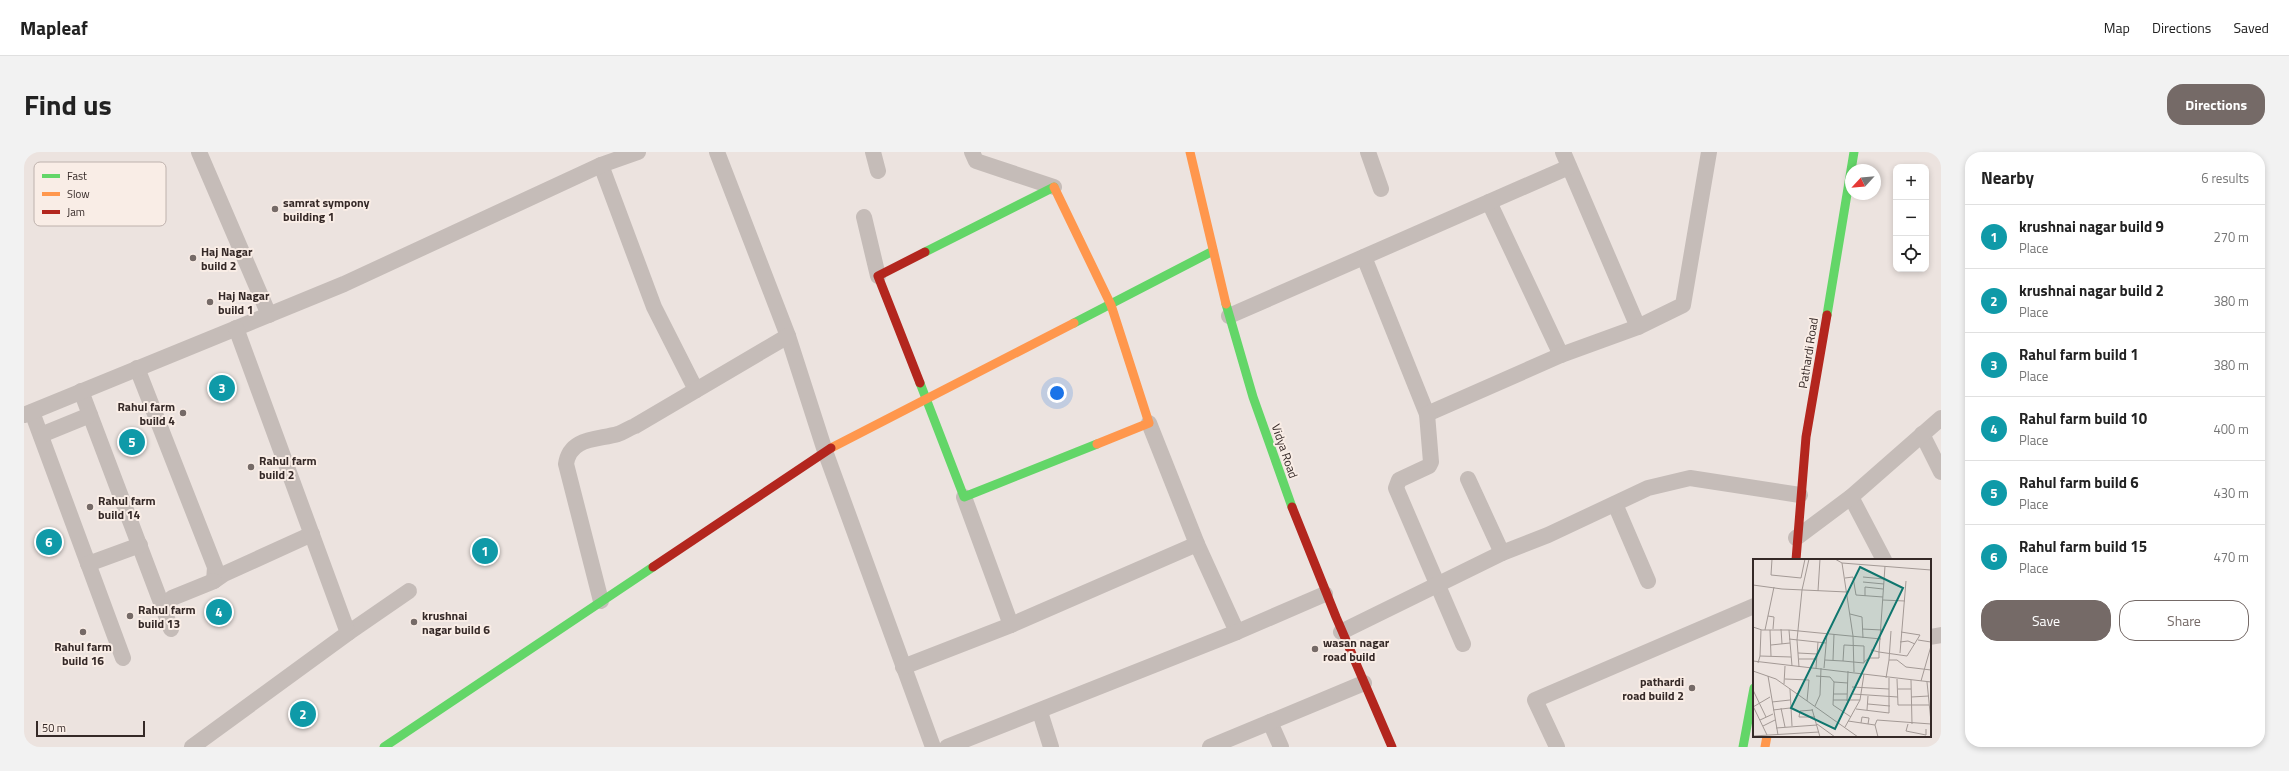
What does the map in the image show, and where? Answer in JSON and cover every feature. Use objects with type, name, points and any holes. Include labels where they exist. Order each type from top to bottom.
[{"type":"street","points":[[199,152],[268,315]]},
{"type":"street","points":[[123,658],[41,435],[28,413],[344,284],[601,165],[638,152]]},
{"type":"street","points":[[717,152],[788,336],[825,450],[933,747]]},
{"type":"street","points":[[873,152],[878,171]]},
{"type":"street","points":[[972,152],[976,160],[1054,187],[1111,305],[1149,423],[1197,544],[1237,632]]},
{"type":"street","name":"Vidya Road","points":[[1190,152],[1229,316],[1253,396],[1295,517],[1325,594],[1392,747]]},
{"type":"street","points":[[1368,152],[1381,189]]},
{"type":"street","points":[[1563,152],[1638,327]]},
{"type":"street","points":[[1427,414],[1561,355],[1638,327],[1683,305],[1709,152]]},
{"type":"street","name":"Pathardi Road","points":[[1796,559],[1796,544],[1806,437],[1854,152]]},
{"type":"street","points":[[601,165],[654,307],[696,390]]},
{"type":"street","points":[[1229,316],[1569,167]]},
{"type":"street","points":[[878,276],[1054,187]]},
{"type":"street","points":[[1489,202],[1561,355]]},
{"type":"street","points":[[864,217],[878,276],[927,399],[1011,625]]},
{"type":"street","points":[[384,747],[825,450],[1111,305],[1213,251]]},
{"type":"street","points":[[1364,257],[1427,414],[1431,462],[1429,466],[1399,480],[1396,488],[1463,644]]},
{"type":"street","points":[[236,328],[348,633]]},
{"type":"street","points":[[601,601],[566,464],[568,453],[575,446],[584,442],[619,433],[630,428],[788,336]]},
{"type":"street","points":[[137,368],[215,567],[214,581]]},
{"type":"street","points":[[81,391],[172,629]]},
{"type":"street","points":[[41,435],[90,415]]},
{"type":"street","points":[[1785,559],[1796,544],[1941,418]]},
{"type":"street","points":[[964,497],[1149,423]]},
{"type":"street","points":[[1922,434],[1941,472]]},
{"type":"street","points":[[1341,632],[1502,553],[1648,488],[1690,478],[1800,496]]},
{"type":"street","points":[[1468,479],[1502,553]]},
{"type":"street","points":[[1851,497],[1883,559]]},
{"type":"street","points":[[1615,504],[1648,581]]},
{"type":"street","points":[[172,598],[214,581],[224,574],[312,534]]},
{"type":"street","points":[[903,667],[1011,625],[1197,544]]},
{"type":"street","points":[[88,564],[140,545]]},
{"type":"street","points":[[192,747],[348,633],[409,591]]},
{"type":"street","points":[[948,747],[1040,712],[1237,632],[1325,594]]},
{"type":"street","points":[[1557,747],[1535,700],[1753,606]]},
{"type":"street","points":[[1931,637],[1941,635]]},
{"type":"street","points":[[1211,747],[1364,683]]},
{"type":"street","points":[[1743,747],[1753,693]]},
{"type":"street","points":[[1040,712],[1051,747]]},
{"type":"street","points":[[1270,722],[1280,747]]},
{"type":"street","points":[[1765,747],[1767,737]]},
{"type":"traffic: fast","points":[[1827,315],[1854,152]]},
{"type":"traffic: fast","points":[[925,252],[1054,187]]},
{"type":"traffic: fast","points":[[1074,323],[1213,251]]},
{"type":"traffic: fast","points":[[1226,304],[1253,397],[1292,507]]},
{"type":"traffic: fast","points":[[920,383],[964,497],[1097,444]]},
{"type":"traffic: fast","points":[[384,747],[653,567]]},
{"type":"traffic: fast","points":[[1743,747],[1753,693]]},
{"type":"traffic: slow","points":[[1190,152],[1226,304]]},
{"type":"traffic: slow","points":[[1054,187],[1111,305],[1149,423],[1097,444]]},
{"type":"traffic: slow","points":[[831,448],[1074,323]]},
{"type":"traffic: slow","points":[[1765,747],[1767,737]]},
{"type":"traffic: jam","points":[[920,383],[878,276],[925,252]]},
{"type":"traffic: jam","points":[[1796,559],[1806,437],[1827,315]]},
{"type":"traffic: jam","points":[[653,567],[831,448]]},
{"type":"traffic: jam","points":[[1292,507],[1336,617],[1392,747]]},
{"type":"place","name":"samrat sympony building 1","points":[[275,209]]},
{"type":"place","name":"Haj Nagar build 2","points":[[193,258]]},
{"type":"place","name":"Haj Nagar build 1","points":[[210,302]]},
{"type":"place","name":"Rahul farm build 1","points":[[222,388]]},
{"type":"place","name":"Rahul farm build 4","points":[[183,413]]},
{"type":"place","name":"Rahul farm build 6","points":[[132,442]]},
{"type":"place","name":"Rahul farm build 2","points":[[251,467]]},
{"type":"place","name":"Rahul farm build 14","points":[[90,507]]},
{"type":"place","name":"Rahul farm build 15","points":[[49,542]]},
{"type":"place","name":"krushnai nagar build 9","points":[[485,551]]},
{"type":"place","name":"Rahul farm build 10","points":[[219,612]]},
{"type":"place","name":"Rahul farm build 13","points":[[130,616]]},
{"type":"place","name":"krushnai nagar build 6","points":[[414,622]]},
{"type":"place","name":"Rahul farm build 16","points":[[83,632]]},
{"type":"place","name":"wasan nagar road build","points":[[1315,649]]},
{"type":"place","name":"pathardi road build 2","points":[[1692,688]]},
{"type":"place","name":"krushnai nagar build 2","points":[[303,714]]}]
